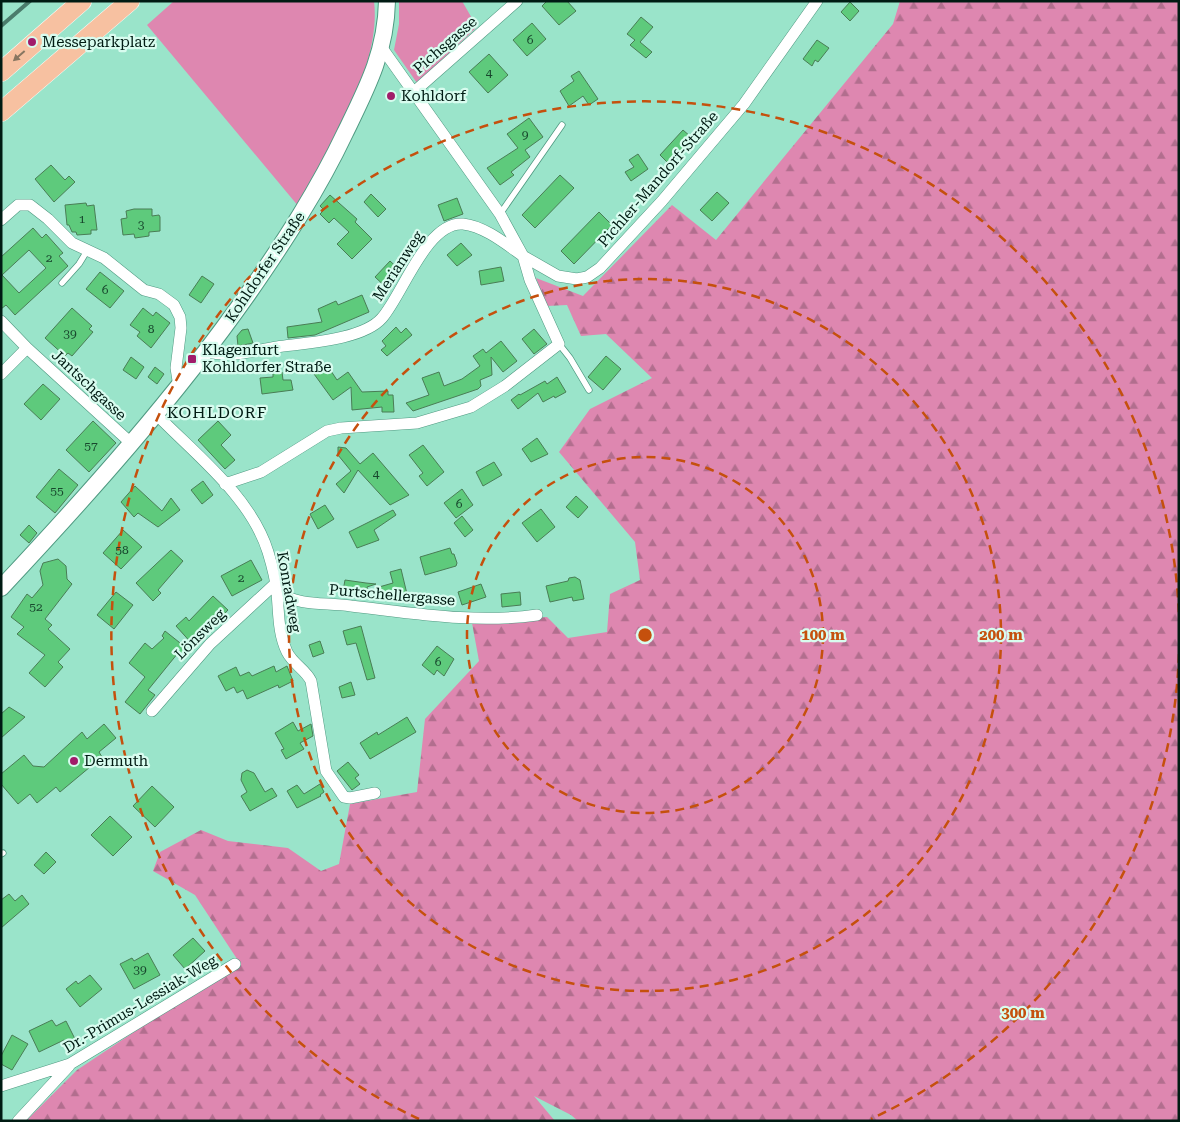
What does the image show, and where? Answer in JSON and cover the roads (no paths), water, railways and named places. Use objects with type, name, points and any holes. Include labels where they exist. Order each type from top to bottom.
[{"type":"main road","points":[[1,72],[82,1]]},
{"type":"main road","points":[[1,112],[130,1]]},
{"type":"street","name":"Kohldorfer Straße","points":[[1,588],[157,415],[206,352],[302,216],[370,82],[382,48],[387,1]]},
{"type":"street","name":"Pichsgasse","points":[[415,91],[517,1]]},
{"type":"street","name":"Pichler-Mandorf-Straße","points":[[382,48],[415,91],[500,214],[523,256],[546,270],[568,278],[587,278],[600,268],[662,201],[744,104],[817,1]]},
{"type":"street","points":[[1,220],[18,205],[30,205],[48,219],[72,243],[104,258],[144,290],[159,294],[174,305],[180,318],[181,328],[176,368],[179,387]]},
{"type":"street","name":"Merianweg","points":[[206,352],[219,356],[244,355],[276,347],[323,342],[342,338],[376,324],[404,287],[429,241],[442,230],[455,225],[464,224],[484,232],[523,256]]},
{"type":"street","points":[[225,484],[262,472],[327,431],[341,428],[417,423],[471,407],[505,386],[559,344],[530,280],[523,256]]},
{"type":"street","name":"Jantschgasse","points":[[1,321],[27,348],[132,444]]},
{"type":"street","points":[[1,374],[27,348]]},
{"type":"street","name":"Konradweg","points":[[157,415],[225,484],[241,503],[262,537],[276,588],[278,620],[283,641],[291,659],[309,676],[311,681],[326,771],[344,797],[350,798],[375,793]]},
{"type":"street","name":"Purtschellergasse","points":[[276,588],[296,602],[349,605],[426,616],[502,618],[537,614]]},
{"type":"street","name":"Lönsweg","points":[[152,711],[210,644],[276,588]]},
{"type":"street","name":"Dr.-Primus-Lessiak-Weg","points":[[1,1086],[70,1064],[235,964]]},
{"type":"street","points":[[18,1121],[70,1064]]},
{"type":"lane","points":[[500,214],[562,125]]},
{"type":"lane","points":[[62,283],[79,264],[87,251]]},
{"type":"lane","points":[[559,344],[570,358],[589,390]]},
{"type":"railway","points":[[1,26],[30,1]]},
{"type":"place","name":"Messeparkplatz","points":[[32,42]]},
{"type":"place","name":"Kohldorf","points":[[391,96]]},
{"type":"place","name":"Klagenfurt Kohldorfer Straße","points":[[192,359]]},
{"type":"place","name":"Dermuth","points":[[74,761]]},
{"type":"district","name":"KOHLDORF","points":[[217,412]]}]
